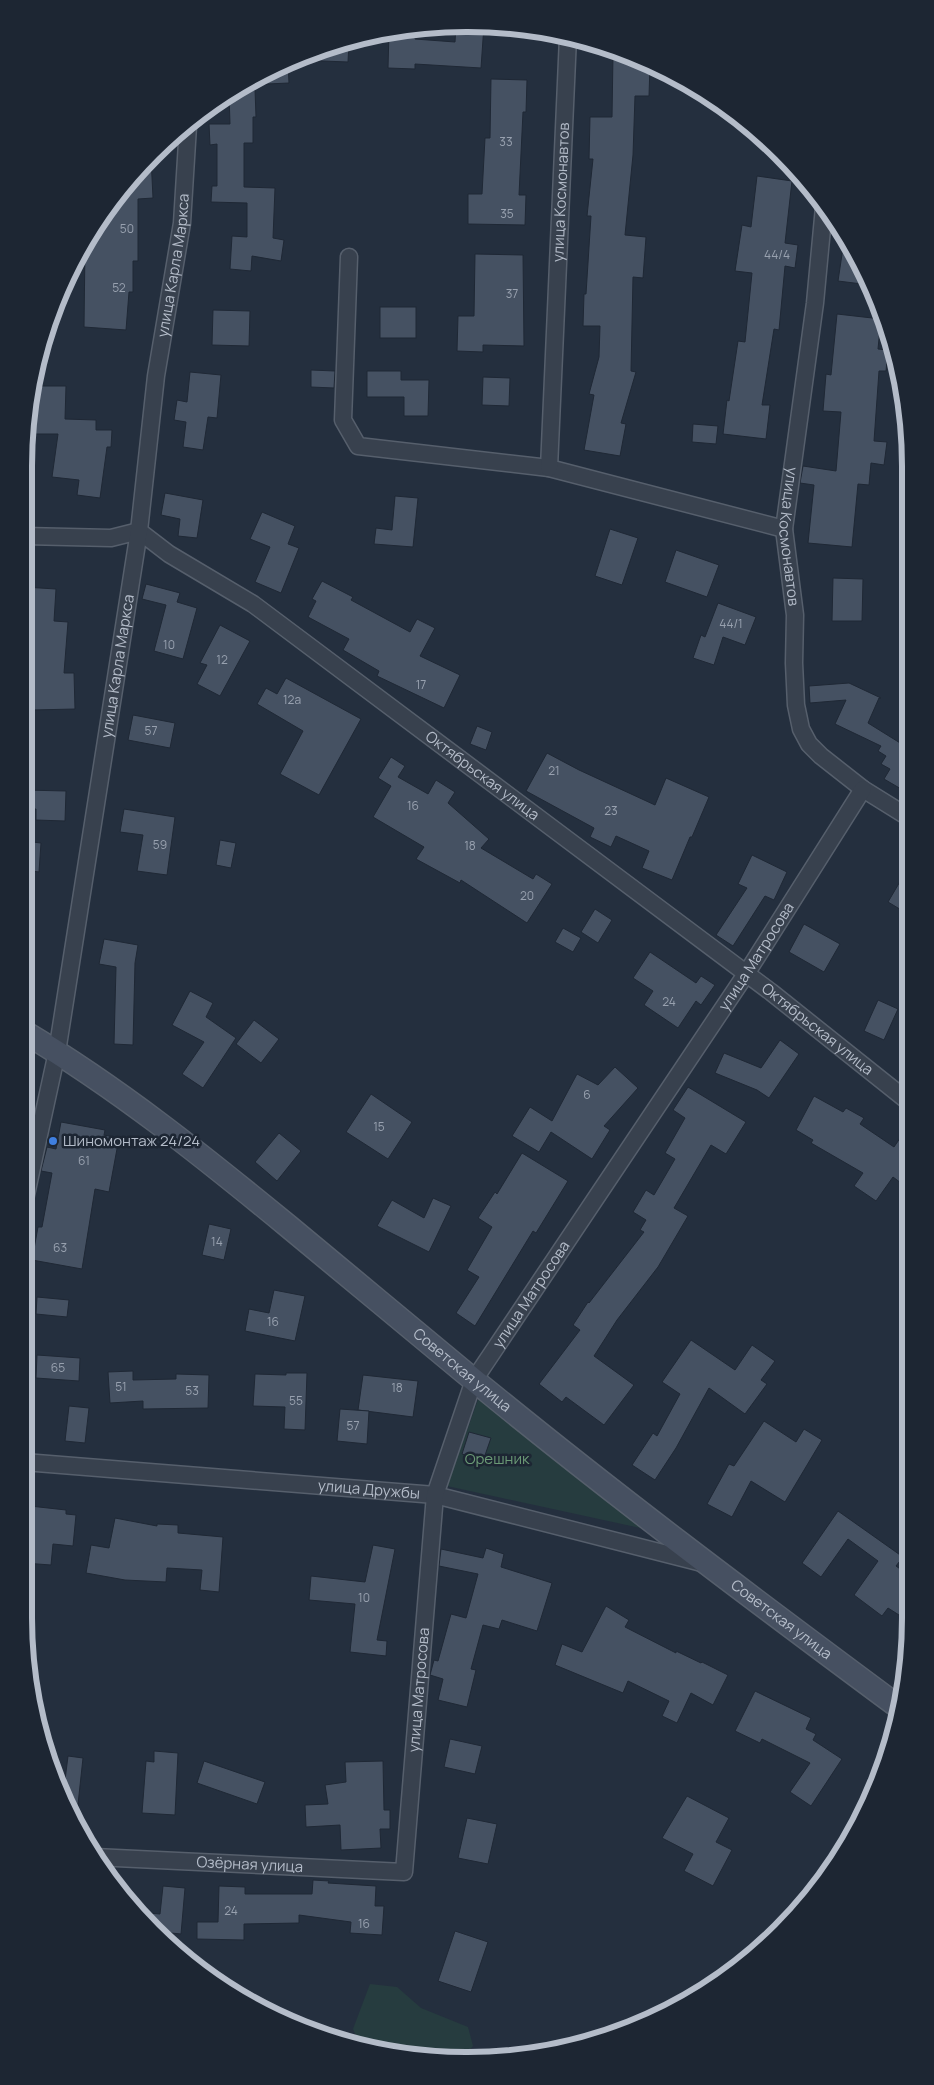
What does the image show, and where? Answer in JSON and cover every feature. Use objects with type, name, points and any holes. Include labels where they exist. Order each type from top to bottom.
[{"type":"street","name":"улица Космонавтов","points":[[549,468],[568,44]]},
{"type":"street","name":"улица Карла Маркса","points":[[33,1163],[57,1052],[139,531],[156,376],[182,223],[187,134]]},
{"type":"street","name":"улица Космонавтов","points":[[823,219],[816,303],[784,529],[795,615],[794,663],[796,705],[801,729],[809,744],[821,756],[863,789],[902,813]]},
{"type":"street","points":[[349,257],[342,420],[358,446],[549,468],[784,529]]},
{"type":"street","points":[[33,536],[111,538],[139,531]]},
{"type":"street","name":"Октябрьская улица","points":[[139,531],[169,554],[253,604],[771,992],[902,1096]]},
{"type":"street","name":"улица Матросова","points":[[404,1872],[435,1495],[474,1380],[746,974],[863,789]]},
{"type":"street","name":"Советская улица","points":[[33,1037],[151,1117],[216,1167],[474,1380],[706,1564],[893,1703]]},
{"type":"street","name":"улица Дружбы","points":[[33,1463],[435,1495],[706,1564]]},
{"type":"street","name":"Озёрная улица","points":[[105,1857],[404,1872]]},
{"type":"green space","name":"Орешник","points":[[479,1397],[645,1529],[447,1486]]},
{"type":"green space","points":[[370,1984],[397,1987],[421,2008],[468,2027],[473,2046],[468,2052],[439,2052],[407,2048],[357,2038],[353,2029]]},
{"type":"building","points":[[456,32],[483,33],[481,68],[415,64],[415,69],[388,68],[389,40],[415,35],[415,39],[455,42]]},
{"type":"building","points":[[349,49],[348,62],[315,61]]},
{"type":"building","points":[[613,58],[650,73],[649,96],[635,96],[633,155],[625,235],[646,237],[643,278],[633,277],[631,371],[636,372],[621,423],[626,424],[620,456],[584,450],[594,395],[589,394],[599,357],[600,326],[583,326],[591,216],[587,216],[593,159],[589,159],[590,117],[612,117]]},
{"type":"building","points":[[288,71],[289,83],[262,84]]},
{"type":"building","points":[[491,79],[527,80],[526,112],[523,112],[519,195],[526,195],[525,225],[468,224],[468,194],[482,194],[485,138],[490,138]]},
{"type":"building","points":[[255,89],[256,117],[253,117],[253,143],[244,143],[244,187],[275,188],[273,238],[284,240],[281,261],[252,256],[251,271],[230,269],[232,236],[247,237],[247,203],[211,202],[212,186],[217,186],[217,144],[210,145],[209,124],[230,124],[229,104]]},
{"type":"building","points":[[152,169],[153,198],[138,199],[138,261],[133,261],[133,292],[129,292],[126,330],[84,327],[85,261],[122,202]]},
{"type":"building","points":[[757,176],[792,181],[785,243],[798,245],[795,268],[785,266],[779,330],[774,329],[762,405],[770,405],[766,439],[723,434],[738,341],[745,342],[752,273],[735,271],[742,225],[751,227]]},
{"type":"building","points":[[843,250],[861,284],[838,281]]},
{"type":"building","points":[[475,254],[523,255],[524,346],[483,345],[483,352],[457,351],[458,316],[474,316]]},
{"type":"building","points":[[380,307],[416,307],[416,338],[380,338]]},
{"type":"building","points":[[213,310],[250,311],[249,346],[212,345]]},
{"type":"building","points":[[837,314],[875,318],[880,332],[878,349],[885,350],[887,357],[886,371],[879,371],[874,441],[887,442],[884,465],[871,463],[869,485],[858,484],[852,547],[808,543],[814,485],[800,483],[803,466],[836,471],[841,412],[823,411],[826,374],[831,375]]},
{"type":"building","points":[[311,370],[335,371],[334,388],[311,387]]},
{"type":"building","points":[[367,371],[401,371],[401,380],[429,380],[428,416],[404,416],[404,397],[367,397]]},
{"type":"building","points":[[190,372],[221,375],[217,418],[208,417],[203,450],[183,447],[186,422],[174,420],[177,400],[187,402]]},
{"type":"building","points":[[483,377],[510,378],[509,406],[482,405]]},
{"type":"building","points":[[40,386],[66,386],[65,419],[96,420],[96,430],[112,430],[111,447],[107,447],[100,498],[77,495],[79,480],[52,477],[58,434],[34,434]]},
{"type":"building","points":[[693,424],[718,426],[716,444],[692,442]]},
{"type":"building","points":[[165,493],[203,500],[197,538],[178,536],[180,519],[161,515]]},
{"type":"building","points":[[395,496],[418,498],[413,547],[374,544],[376,528],[392,530]]},
{"type":"building","points":[[262,512],[295,526],[288,544],[299,548],[281,593],[255,582],[270,547],[250,539]]},
{"type":"building","points":[[610,529],[638,538],[622,585],[595,576]]},
{"type":"building","points":[[676,550],[719,565],[707,597],[665,582]]},
{"type":"building","points":[[833,578],[863,579],[862,621],[832,621]]},
{"type":"building","points":[[322,581],[353,597],[351,600],[410,632],[417,619],[435,628],[420,656],[460,675],[444,708],[377,676],[379,671],[343,650],[349,639],[308,617],[316,601],[312,599]]},
{"type":"building","points":[[146,584],[180,593],[177,602],[197,608],[183,659],[154,651],[166,605],[142,599]]},
{"type":"building","points":[[33,588],[56,589],[54,621],[68,622],[64,673],[74,673],[75,709],[33,710]]},
{"type":"building","points":[[718,603],[756,617],[745,645],[723,637],[714,665],[693,658],[701,635],[705,637]]},
{"type":"building","points":[[220,625],[250,641],[220,696],[197,684],[207,665],[200,663]]},
{"type":"building","points":[[286,678],[361,719],[319,795],[280,774],[303,731],[257,704],[266,688],[277,694]]},
{"type":"building","points":[[849,683],[881,698],[879,698],[868,723],[902,744],[902,790],[884,779],[890,769],[881,764],[886,756],[878,751],[881,746],[835,724],[846,700],[810,703],[809,686]]},
{"type":"building","points":[[133,715],[175,723],[170,748],[128,740]]},
{"type":"building","points":[[477,726],[492,732],[486,750],[470,744]]},
{"type":"building","points":[[547,753],[655,805],[666,778],[709,797],[672,880],[642,868],[649,851],[616,836],[611,847],[590,837],[594,828],[526,791]]},
{"type":"building","points":[[391,757],[405,766],[398,777],[428,794],[436,780],[455,792],[448,803],[489,839],[481,848],[533,879],[536,874],[552,884],[527,923],[461,880],[460,883],[416,859],[424,847],[373,817],[391,786],[378,778]]},
{"type":"building","points":[[33,790],[66,791],[65,821],[36,820],[36,809],[33,809]]},
{"type":"building","points":[[124,809],[175,817],[167,875],[137,871],[143,835],[120,832]]},
{"type":"building","points":[[220,840],[236,843],[231,868],[216,865]]},
{"type":"building","points":[[33,842],[41,843],[39,872],[33,871]]},
{"type":"building","points":[[752,855],[787,872],[774,900],[765,896],[733,946],[716,935],[747,888],[738,884]]},
{"type":"building","points":[[902,878],[902,910],[888,902]]},
{"type":"building","points":[[595,909],[612,920],[598,943],[581,932]]},
{"type":"building","points":[[804,924],[840,944],[824,972],[789,952]]},
{"type":"building","points":[[563,928],[581,938],[573,952],[555,942]]},
{"type":"building","points":[[104,939],[138,945],[135,963],[133,1045],[114,1044],[116,967],[99,964]]},
{"type":"building","points":[[650,952],[696,983],[701,976],[715,985],[701,1005],[696,1001],[678,1028],[644,1005],[653,991],[633,978]]},
{"type":"building","points":[[190,991],[213,1003],[206,1017],[236,1038],[203,1088],[182,1074],[204,1042],[172,1025]]},
{"type":"building","points":[[878,1000],[898,1009],[884,1040],[864,1031]]},
{"type":"building","points":[[254,1020],[279,1039],[261,1063],[236,1044]]},
{"type":"building","points":[[780,1040],[799,1054],[769,1098],[757,1090],[715,1073],[724,1053],[761,1068]]},
{"type":"building","points":[[615,1067],[638,1088],[604,1126],[610,1130],[592,1159],[551,1132],[539,1152],[512,1136],[530,1107],[552,1121],[577,1074],[598,1085]]},
{"type":"building","points":[[688,1087],[746,1122],[726,1154],[711,1145],[674,1208],[688,1216],[658,1267],[617,1320],[594,1356],[634,1385],[604,1425],[566,1397],[562,1402],[539,1384],[580,1330],[573,1325],[588,1302],[644,1232],[640,1230],[646,1220],[633,1212],[646,1190],[654,1195],[675,1159],[665,1153],[685,1118],[673,1110]]},
{"type":"building","points":[[371,1094],[412,1122],[388,1159],[346,1132]]},
{"type":"building","points":[[814,1096],[843,1112],[846,1108],[864,1118],[860,1124],[894,1147],[902,1135],[902,1184],[893,1177],[876,1201],[854,1186],[863,1173],[811,1143],[813,1140],[796,1130]]},
{"type":"building","points":[[61,1122],[105,1130],[104,1135],[119,1138],[109,1192],[95,1189],[82,1269],[33,1260],[38,1227],[42,1227],[52,1173],[41,1171],[47,1147],[56,1149]]},
{"type":"building","points":[[279,1133],[301,1151],[277,1181],[255,1162]]},
{"type":"building","points":[[522,1153],[568,1181],[536,1233],[533,1231],[475,1326],[456,1313],[479,1277],[467,1270],[492,1227],[478,1218],[495,1192],[497,1194]]},
{"type":"building","points":[[433,1198],[451,1206],[429,1252],[377,1226],[392,1200],[424,1218]]},
{"type":"building","points":[[209,1224],[231,1229],[224,1260],[202,1255]]},
{"type":"building","points":[[274,1290],[305,1296],[295,1341],[245,1331],[249,1309],[269,1313]]},
{"type":"building","points":[[37,1297],[69,1300],[67,1317],[36,1314]]},
{"type":"building","points":[[691,1340],[735,1370],[752,1345],[775,1361],[761,1380],[767,1384],[745,1414],[709,1388],[676,1448],[655,1480],[632,1465],[653,1433],[657,1436],[680,1394],[662,1382]]},
{"type":"building","points":[[37,1355],[80,1358],[79,1381],[36,1378]]},
{"type":"building","points":[[133,1371],[133,1380],[176,1379],[176,1374],[209,1375],[208,1408],[143,1409],[143,1401],[110,1403],[108,1372]]},
{"type":"building","points":[[286,1373],[307,1373],[305,1430],[284,1429],[285,1407],[253,1406],[255,1374],[286,1375]]},
{"type":"building","points":[[363,1375],[418,1381],[413,1417],[358,1410]]},
{"type":"building","points":[[69,1406],[89,1408],[85,1443],[65,1441]]},
{"type":"building","points":[[340,1409],[369,1411],[367,1444],[337,1441]]},
{"type":"building","points":[[764,1421],[796,1442],[804,1429],[822,1440],[785,1502],[751,1481],[732,1517],[707,1504],[729,1464],[734,1466]]},
{"type":"building","points":[[469,1432],[491,1438],[483,1461],[462,1454]]},
{"type":"building","points":[[33,1506],[66,1510],[66,1514],[76,1515],[73,1546],[53,1544],[51,1565],[33,1564]]},
{"type":"building","points":[[838,1511],[902,1556],[896,1566],[902,1570],[902,1617],[888,1608],[882,1616],[854,1595],[878,1561],[848,1539],[821,1577],[802,1563]]},
{"type":"building","points":[[115,1518],[157,1526],[157,1524],[178,1525],[178,1533],[223,1537],[219,1592],[200,1590],[202,1570],[167,1568],[166,1582],[125,1580],[86,1573],[91,1545],[109,1548]]},
{"type":"building","points":[[373,1545],[395,1549],[377,1640],[387,1641],[386,1656],[350,1652],[355,1604],[309,1600],[311,1576],[365,1582]]},
{"type":"building","points":[[486,1548],[504,1554],[501,1567],[552,1583],[537,1631],[502,1620],[499,1629],[483,1625],[471,1669],[476,1670],[467,1707],[438,1700],[443,1679],[430,1675],[434,1660],[438,1661],[451,1614],[466,1618],[478,1574],[439,1566],[441,1549],[483,1558]]},
{"type":"building","points":[[606,1606],[629,1620],[625,1627],[676,1653],[676,1651],[728,1675],[713,1705],[691,1693],[677,1723],[662,1716],[669,1701],[628,1681],[623,1693],[555,1665],[562,1644],[582,1652]]},
{"type":"building","points":[[755,1691],[811,1718],[806,1729],[816,1734],[813,1740],[842,1759],[811,1806],[790,1792],[810,1763],[762,1739],[760,1743],[735,1731]]},
{"type":"building","points":[[450,1739],[482,1746],[475,1774],[444,1767]]},
{"type":"building","points":[[154,1751],[178,1753],[175,1815],[142,1813],[146,1761],[154,1762]]},
{"type":"building","points":[[68,1756],[83,1758],[77,1811],[66,1784]]},
{"type":"building","points":[[204,1761],[265,1782],[257,1804],[197,1783]]},
{"type":"building","points":[[383,1761],[384,1810],[390,1810],[390,1829],[380,1829],[381,1848],[341,1850],[340,1825],[306,1827],[305,1805],[328,1804],[325,1785],[346,1782],[345,1762]]},
{"type":"building","points":[[687,1796],[729,1818],[716,1842],[732,1850],[713,1886],[684,1871],[693,1854],[662,1838]]},
{"type":"building","points":[[467,1818],[497,1824],[488,1864],[458,1858]]},
{"type":"building","points":[[313,1880],[329,1881],[328,1883],[376,1886],[375,1906],[384,1906],[382,1935],[350,1933],[351,1922],[299,1915],[299,1923],[244,1924],[244,1940],[197,1939],[197,1922],[218,1922],[219,1886],[245,1887],[245,1894],[312,1894]]},
{"type":"building","points":[[163,1886],[185,1888],[181,1934],[168,1933],[149,1913],[160,1914]]},
{"type":"building","points":[[455,1931],[488,1942],[471,1992],[438,1981]]},
{"type":"place","name":"Шиномонтаж 24/24","points":[[53,1141]]}]
